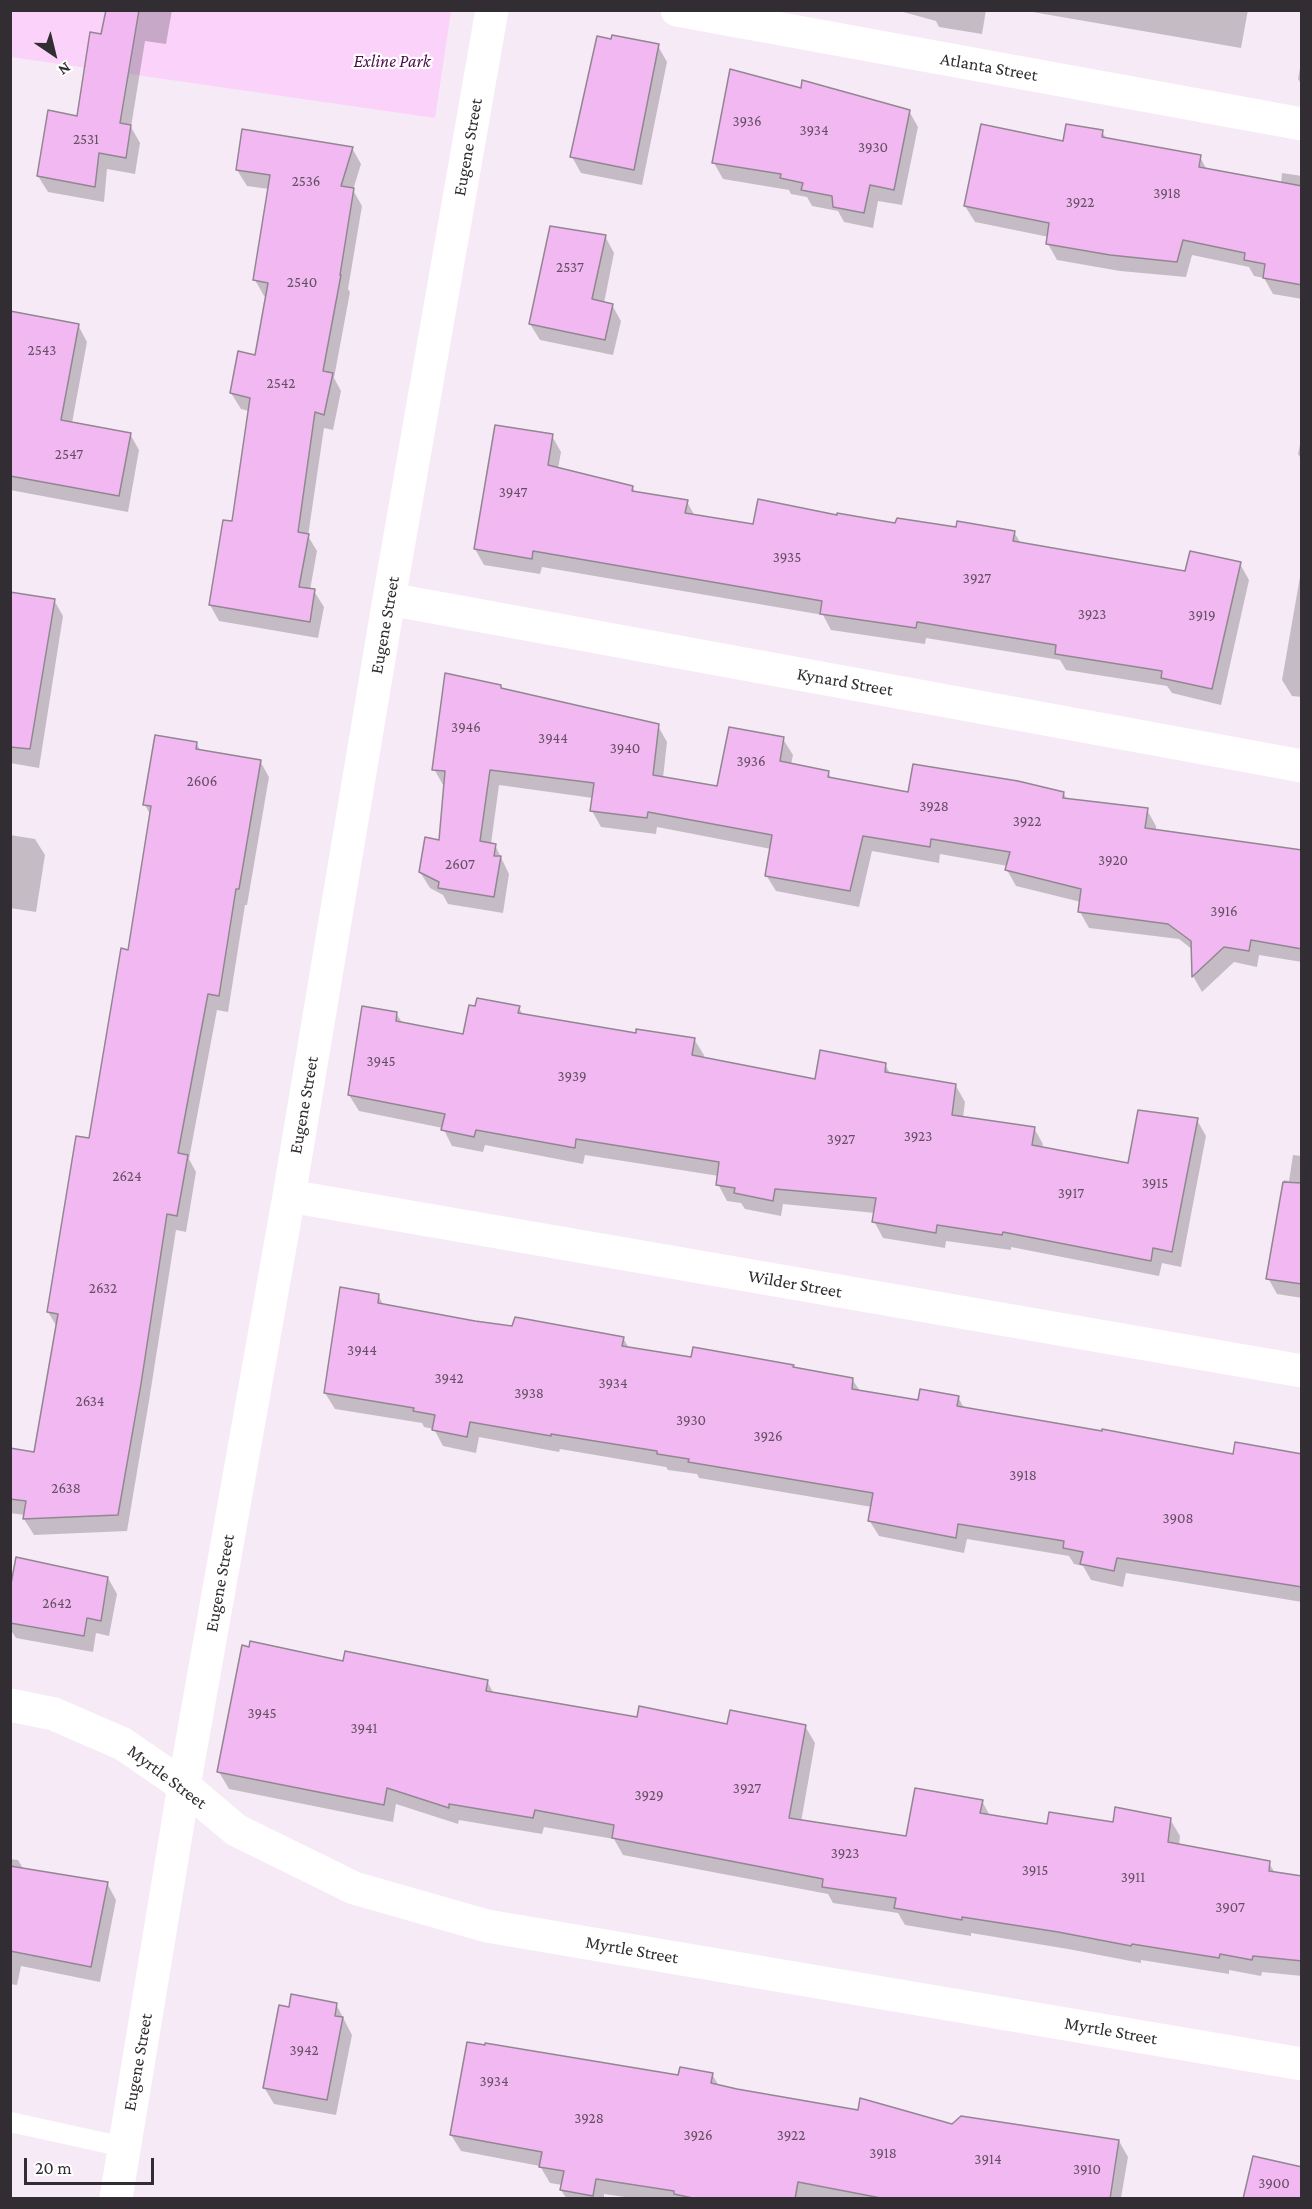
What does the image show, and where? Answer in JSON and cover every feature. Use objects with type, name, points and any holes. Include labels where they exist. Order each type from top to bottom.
[{"type":"street","name":"Eugene Street","points":[[116,2199],[184,1786],[289,1196],[389,598],[492,10]]},
{"type":"street","name":"Atlanta Street","points":[[677,10],[1302,123]]},
{"type":"street","name":"Kynard Street","points":[[389,598],[1302,766]]},
{"type":"street","name":"Wilder Street","points":[[289,1196],[1302,1371]]},
{"type":"street","name":"Myrtle Street","points":[[10,1706],[54,1714],[123,1744],[184,1786],[236,1830],[354,1888],[488,1926],[1302,2064]]},
{"type":"lane","points":[[10,2122],[124,2147]]},
{"type":"green space","name":"Exline Park","points":[[11,11],[451,11],[435,118],[11,57]]},
{"type":"building","points":[[106,10],[139,10],[120,123],[131,125],[126,158],[99,153],[95,187],[37,176],[48,110],[77,116],[90,32],[101,34]]},
{"type":"building","points":[[612,35],[659,44],[634,170],[570,157],[597,36],[611,39]]},
{"type":"building","points":[[730,69],[801,88],[802,80],[910,110],[894,190],[870,185],[864,213],[833,207],[832,196],[801,190],[803,183],[780,178],[781,174],[712,163]]},
{"type":"building","points":[[981,124],[1063,141],[1066,124],[1103,130],[1102,137],[1201,155],[1199,167],[1302,186],[1302,285],[1263,278],[1265,264],[1244,260],[1245,253],[1183,240],[1177,262],[1110,255],[1046,244],[1049,223],[964,206]]},
{"type":"building","points":[[242,129],[353,147],[341,186],[354,188],[323,371],[333,373],[324,415],[315,412],[298,532],[309,534],[299,587],[315,589],[310,622],[209,605],[223,520],[232,521],[250,398],[230,393],[238,351],[255,355],[268,283],[253,280],[270,175],[236,170]]},
{"type":"building","points":[[550,226],[606,235],[592,299],[613,304],[605,340],[529,324]]},
{"type":"building","points":[[10,311],[79,324],[61,420],[131,433],[119,496],[10,476]]},
{"type":"building","points":[[495,425],[553,434],[548,465],[633,486],[632,491],[688,500],[685,513],[753,524],[758,499],[837,515],[837,513],[895,523],[897,518],[956,527],[957,521],[1015,531],[1013,541],[1185,571],[1190,551],[1241,562],[1212,689],[1161,678],[1162,671],[1055,654],[1056,645],[917,622],[916,628],[820,614],[822,601],[533,551],[532,559],[474,549]]},
{"type":"building","points":[[10,592],[55,599],[30,749],[10,747]]},
{"type":"building","points":[[445,673],[659,724],[653,775],[717,786],[729,727],[784,737],[780,761],[829,771],[828,777],[908,792],[913,764],[1018,781],[1064,792],[1063,798],[1148,808],[1145,828],[1302,850],[1302,949],[1251,940],[1249,951],[1224,947],[1192,977],[1191,941],[1168,924],[1078,912],[1081,889],[1005,870],[1010,852],[931,839],[930,847],[863,836],[850,891],[765,876],[772,835],[648,812],[647,818],[590,811],[594,783],[490,770],[480,841],[496,844],[494,856],[501,856],[494,897],[438,888],[439,882],[419,872],[425,837],[439,840],[445,771],[432,770]]},
{"type":"building","points":[[155,735],[197,742],[196,749],[261,760],[239,889],[236,889],[219,996],[208,994],[178,1153],[188,1155],[177,1216],[167,1214],[118,1515],[23,1519],[26,1501],[10,1499],[10,1448],[34,1452],[58,1314],[47,1312],[76,1136],[89,1138],[121,948],[128,950],[151,806],[143,805]]},
{"type":"building","points":[[477,998],[520,1006],[518,1013],[636,1033],[636,1029],[695,1038],[692,1055],[815,1079],[820,1050],[886,1063],[885,1072],[956,1084],[952,1115],[1035,1127],[1032,1145],[1128,1163],[1138,1110],[1198,1118],[1172,1252],[1153,1248],[1151,1261],[1003,1232],[1002,1235],[937,1225],[936,1233],[872,1222],[876,1198],[775,1189],[773,1201],[734,1193],[735,1188],[716,1185],[719,1162],[576,1139],[575,1148],[476,1130],[474,1137],[441,1130],[445,1114],[348,1095],[362,1006],[397,1012],[396,1021],[463,1034],[469,1005],[475,1006]]},
{"type":"building","points":[[1283,1182],[1302,1183],[1302,1284],[1266,1279]]},
{"type":"building","points":[[340,1287],[379,1294],[378,1303],[475,1321],[512,1326],[515,1317],[624,1337],[622,1346],[691,1357],[693,1347],[794,1365],[793,1367],[853,1378],[852,1389],[918,1400],[920,1389],[959,1396],[957,1406],[1102,1431],[1102,1429],[1233,1454],[1235,1442],[1302,1454],[1302,1587],[1117,1558],[1114,1571],[1080,1564],[1083,1552],[1063,1548],[1064,1541],[958,1524],[956,1538],[868,1521],[873,1493],[688,1462],[689,1459],[657,1454],[657,1451],[470,1422],[467,1437],[432,1430],[435,1415],[413,1411],[414,1408],[324,1393]]},
{"type":"building","points":[[16,1557],[108,1577],[101,1621],[87,1618],[84,1636],[10,1623],[10,1589]]},
{"type":"building","points":[[250,1641],[343,1661],[345,1651],[488,1680],[486,1691],[637,1717],[639,1706],[727,1724],[730,1710],[806,1725],[789,1818],[906,1836],[915,1788],[983,1800],[980,1813],[1047,1824],[1049,1812],[1113,1822],[1115,1807],[1171,1818],[1168,1842],[1270,1861],[1269,1871],[1302,1876],[1302,1961],[1253,1956],[1252,1960],[1220,1954],[1219,1958],[1132,1944],[1131,1946],[962,1917],[962,1920],[894,1908],[896,1898],[822,1887],[823,1879],[612,1838],[614,1825],[535,1810],[533,1818],[449,1804],[449,1808],[387,1788],[384,1805],[217,1772],[242,1645],[249,1647]]},
{"type":"building","points":[[10,1866],[108,1882],[91,1967],[10,1951]]},
{"type":"building","points":[[291,1994],[337,2003],[335,2016],[343,2017],[327,2100],[263,2088],[279,2005],[289,2007]]},
{"type":"building","points":[[467,2042],[678,2075],[680,2067],[713,2073],[711,2083],[858,2110],[860,2098],[952,2124],[961,2116],[1119,2140],[1110,2199],[886,2199],[798,2182],[795,2199],[697,2199],[674,2194],[674,2191],[596,2179],[593,2196],[560,2190],[564,2171],[539,2167],[542,2152],[450,2135]]},
{"type":"building","points":[[1253,2156],[1302,2167],[1302,2199],[1243,2199]]}]
